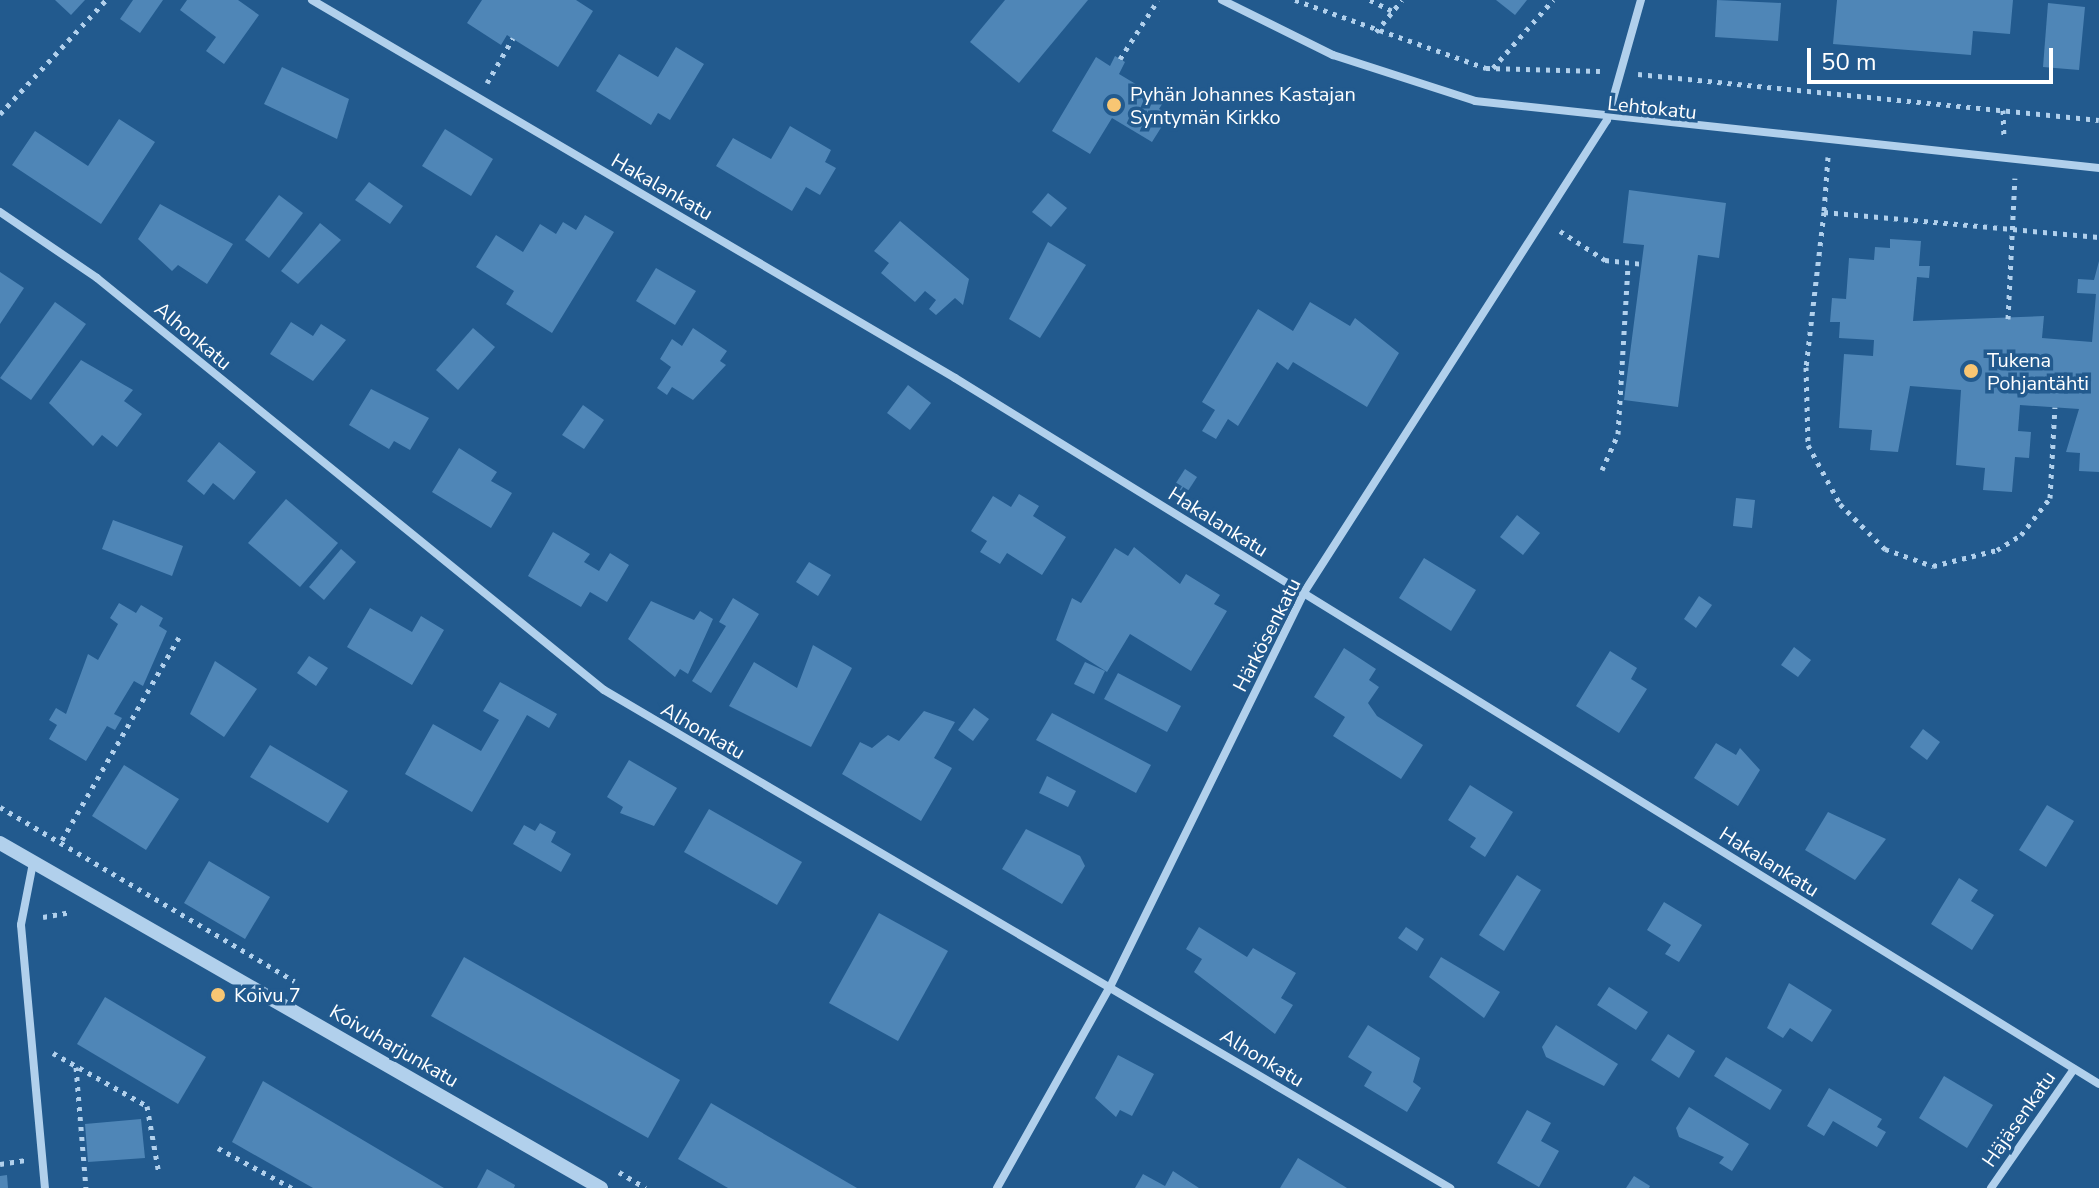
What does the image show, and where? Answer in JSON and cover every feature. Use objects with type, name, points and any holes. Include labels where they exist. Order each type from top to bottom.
[{"type":"street","name":"Hakalankatu","points":[[312,0],[942,370],[2099,1084]]},
{"type":"street","name":"Lehtokatu","points":[[1222,0],[1273,29],[1411,84],[1607,120],[2099,168]]},
{"type":"street","name":"Härkösenkatu","points":[[997,1188],[1110,987],[1303,594],[1607,120],[1641,0]]},
{"type":"street","name":"Alhonkatu","points":[[0,212],[97,278],[595,684],[1450,1188]]},
{"type":"street","name":"Koivuharjunkatu","points":[[0,843],[601,1188]]},
{"type":"street","points":[[33,863],[21,905],[45,1188]]},
{"type":"street","name":"Häjäsenkatu","points":[[1991,1188],[2074,1069]]},
{"type":"path","points":[[0,114],[106,0]]},
{"type":"path","points":[[1120,59],[1158,0]]},
{"type":"path","points":[[1295,0],[1376,32],[1493,68],[1622,72],[2099,120]]},
{"type":"path","points":[[1370,0],[1393,11]]},
{"type":"path","points":[[1376,32],[1402,0]]},
{"type":"path","points":[[1493,68],[1553,0]]},
{"type":"path","points":[[479,98],[513,38]]},
{"type":"path","points":[[1829,141],[1806,367],[1808,445],[1840,504],[1885,549],[1933,566],[1987,554],[2021,535],[2050,498],[2055,407]]},
{"type":"path","points":[[1824,212],[2099,237]]},
{"type":"path","points":[[1544,218],[1583,249],[1628,264],[1642,264]]},
{"type":"path","points":[[2008,319],[2014,229]]},
{"type":"path","points":[[1602,470],[1618,434],[1628,264]]},
{"type":"path","points":[[62,840],[179,637]]},
{"type":"path","points":[[0,807],[62,840],[306,989]]},
{"type":"path","points":[[32,1040],[147,1106],[159,1174]]},
{"type":"path","points":[[76,1066],[86,1188]]},
{"type":"path","points":[[218,1148],[292,1188]]},
{"type":"path","points":[[605,1164],[646,1188]]},
{"type":"building","points":[[55,0],[85,0],[71,15]]},
{"type":"building","points":[[133,0],[163,0],[140,33],[120,19]]},
{"type":"building","points":[[187,0],[238,0],[259,15],[224,64],[206,51],[216,37],[180,10]]},
{"type":"building","points":[[482,0],[576,0],[593,11],[558,67],[507,35],[501,45],[467,23]]},
{"type":"building","points":[[1005,0],[1088,0],[1019,83],[970,42]]},
{"type":"building","points":[[1496,0],[1527,0],[1515,15]]},
{"type":"building","points":[[1717,0],[1781,3],[1778,41],[1715,37]]},
{"type":"building","points":[[1837,0],[2013,0],[2010,34],[1973,31],[1971,55],[1833,44]]},
{"type":"building","points":[[2048,3],[2085,7],[2079,70],[2043,67]]},
{"type":"building","points":[[676,47],[704,64],[670,120],[658,113],[651,125],[596,91],[619,54],[658,77]]},
{"type":"building","name":"Pyhän Johannes Kastajan Syntymän Kirkko","points":[[1115,56],[1125,62],[1119,74],[1164,101],[1159,109],[1169,115],[1152,142],[1112,118],[1090,154],[1052,131],[1096,57],[1110,66]]},
{"type":"building","points":[[282,67],[349,99],[337,139],[264,104]]},
{"type":"building","points":[[119,119],[155,142],[101,224],[12,165],[35,131],[88,166]]},
{"type":"building","points":[[790,126],[831,150],[825,162],[836,168],[820,195],[806,187],[792,211],[716,166],[733,138],[771,159]]},
{"type":"building","points":[[445,129],[493,159],[471,196],[422,166]]},
{"type":"building","points":[[369,182],[403,206],[390,224],[355,200]]},
{"type":"building","points":[[1629,190],[1726,203],[1719,258],[1698,255],[1678,407],[1624,400],[1644,245],[1623,243]]},
{"type":"building","points":[[1048,193],[1067,208],[1051,227],[1032,212]]},
{"type":"building","points":[[279,195],[303,213],[269,258],[245,240]]},
{"type":"building","points":[[160,204],[233,244],[207,284],[178,265],[172,271],[138,239]]},
{"type":"building","points":[[585,215],[614,232],[552,333],[506,304],[514,291],[476,267],[496,235],[523,252],[540,224],[556,234],[563,222],[576,230]]},
{"type":"building","points":[[900,221],[969,279],[963,305],[955,298],[936,315],[929,309],[936,300],[925,291],[915,302],[881,273],[889,263],[874,251]]},
{"type":"building","points":[[320,223],[341,240],[298,284],[281,271]]},
{"type":"building","name":"Tukena Pohjantähti","points":[[1890,239],[1921,241],[1919,266],[1930,266],[1929,278],[1917,277],[1913,321],[2044,316],[2042,338],[2092,342],[2096,294],[2077,293],[2078,279],[2094,280],[2099,261],[2099,472],[2079,471],[2080,453],[2066,452],[2079,409],[2020,405],[2018,431],[2031,432],[2029,458],[2015,457],[2012,492],[1983,490],[1985,468],[1956,465],[1961,390],[1910,386],[1898,452],[1870,450],[1872,430],[1839,428],[1844,354],[1873,356],[1874,340],[1839,338],[1840,322],[1830,322],[1832,298],[1846,299],[1849,258],[1874,260],[1875,247],[1890,248]]},
{"type":"building","points":[[1048,242],[1086,265],[1040,338],[1009,319]]},
{"type":"building","points":[[656,268],[696,291],[675,325],[636,301]]},
{"type":"building","points":[[0,272],[24,288],[0,324]]},
{"type":"building","points":[[55,302],[86,324],[31,400],[0,378]]},
{"type":"building","points":[[1310,302],[1350,326],[1355,318],[1399,353],[1367,407],[1293,362],[1288,370],[1277,362],[1238,426],[1228,419],[1216,439],[1202,431],[1215,410],[1202,402],[1258,309],[1293,331]]},
{"type":"building","points":[[291,322],[313,336],[321,324],[346,340],[313,381],[270,354]]},
{"type":"building","points":[[473,328],[495,347],[458,390],[436,370]]},
{"type":"building","points":[[693,328],[727,351],[720,361],[726,365],[693,400],[672,387],[667,395],[657,388],[671,367],[660,359],[672,339],[682,346]]},
{"type":"building","points":[[81,360],[133,390],[124,401],[142,414],[117,447],[102,435],[93,446],[49,403]]},
{"type":"building","points":[[908,385],[931,403],[910,430],[887,413]]},
{"type":"building","points":[[371,389],[429,418],[410,450],[394,441],[389,449],[349,425]]},
{"type":"building","points":[[583,405],[604,420],[584,449],[562,435]]},
{"type":"building","points":[[219,442],[256,472],[234,500],[213,483],[204,495],[187,481]]},
{"type":"building","points":[[459,448],[497,472],[491,481],[512,493],[491,528],[432,492]]},
{"type":"building","points":[[1185,469],[1197,477],[1186,494],[1174,486]]},
{"type":"building","points":[[1019,494],[1039,506],[1033,516],[1066,537],[1042,575],[1007,553],[1000,564],[980,552],[987,541],[971,531],[993,496],[1011,507]]},
{"type":"building","points":[[1736,498],[1755,500],[1752,528],[1733,526]]},
{"type":"building","points":[[286,499],[338,543],[300,587],[248,543]]},
{"type":"building","points":[[1517,515],[1540,533],[1523,555],[1500,537]]},
{"type":"building","points":[[113,520],[183,546],[172,576],[102,549]]},
{"type":"building","points":[[553,532],[590,554],[584,562],[599,571],[610,553],[629,565],[607,602],[590,592],[581,607],[528,576]]},
{"type":"building","points":[[1134,547],[1180,584],[1186,574],[1220,595],[1214,604],[1227,611],[1191,671],[1130,634],[1107,672],[1056,640],[1072,598],[1081,603],[1115,548],[1128,556]]},
{"type":"building","points":[[341,549],[356,562],[324,600],[309,587]]},
{"type":"building","points":[[1424,558],[1476,590],[1451,631],[1399,598]]},
{"type":"building","points":[[809,562],[831,575],[818,596],[796,582]]},
{"type":"building","points":[[1699,596],[1712,605],[1696,628],[1684,619]]},
{"type":"building","points":[[733,598],[759,614],[711,693],[692,681],[726,626],[719,622]]},
{"type":"building","points":[[651,601],[694,620],[700,611],[713,619],[688,674],[680,669],[675,677],[628,639]]},
{"type":"building","points":[[119,603],[136,613],[141,605],[163,618],[159,626],[167,631],[143,686],[134,681],[114,714],[122,718],[115,730],[107,726],[86,761],[49,739],[57,725],[49,720],[56,708],[66,714],[88,654],[98,660],[118,624],[110,618]]},
{"type":"building","points":[[370,608],[412,632],[421,616],[444,630],[412,685],[347,647]]},
{"type":"building","points":[[813,645],[852,668],[811,747],[729,706],[754,662],[797,688]]},
{"type":"building","points":[[1794,647],[1811,660],[1798,677],[1781,665]]},
{"type":"building","points":[[1344,648],[1376,669],[1369,680],[1379,687],[1368,703],[1377,716],[1423,745],[1401,779],[1333,736],[1345,717],[1314,697]]},
{"type":"building","points":[[1610,651],[1637,668],[1631,679],[1647,689],[1619,733],[1576,706]]},
{"type":"building","points":[[309,656],[328,668],[316,686],[297,673]]},
{"type":"building","points":[[215,661],[257,689],[224,737],[190,714]]},
{"type":"building","points":[[1085,662],[1105,671],[1094,694],[1074,684]]},
{"type":"building","points":[[1118,673],[1181,706],[1167,732],[1104,699]]},
{"type":"building","points":[[500,682],[557,714],[549,728],[527,715],[472,812],[405,774],[433,724],[481,751],[499,720],[483,711]]},
{"type":"building","points":[[974,708],[989,719],[973,741],[958,730]]},
{"type":"building","points":[[924,711],[955,722],[934,758],[952,768],[921,821],[842,774],[860,742],[872,748],[888,735],[899,741]]},
{"type":"building","points":[[1052,713],[1151,765],[1136,793],[1036,740]]},
{"type":"building","points":[[1923,729],[1940,742],[1927,760],[1910,747]]},
{"type":"building","points":[[1716,743],[1736,755],[1740,748],[1760,770],[1738,806],[1694,778]]},
{"type":"building","points":[[270,745],[348,791],[328,823],[250,777]]},
{"type":"building","points":[[629,760],[677,788],[654,826],[620,813],[623,807],[607,797]]},
{"type":"building","points":[[124,765],[179,799],[146,850],[92,816]]},
{"type":"building","points":[[1047,776],[1076,791],[1068,807],[1039,793]]},
{"type":"building","points":[[1470,785],[1513,812],[1485,857],[1470,847],[1476,838],[1448,820]]},
{"type":"building","points":[[2047,805],[2074,821],[2046,867],[2019,850]]},
{"type":"building","points":[[709,809],[802,862],[777,905],[684,852]]},
{"type":"building","points":[[1828,812],[1886,839],[1855,880],[1805,850]]},
{"type":"building","points":[[540,823],[556,832],[551,842],[571,854],[561,872],[513,844],[524,825],[535,831]]},
{"type":"building","points":[[1026,829],[1080,856],[1085,866],[1062,904],[1002,869]]},
{"type":"building","points":[[209,861],[270,897],[245,939],[184,903]]},
{"type":"building","points":[[1517,875],[1541,890],[1504,951],[1479,935]]},
{"type":"building","points":[[1959,878],[1978,890],[1971,901],[1994,915],[1972,950],[1931,924]]},
{"type":"building","points":[[1664,902],[1702,925],[1679,962],[1665,954],[1671,945],[1647,930]]},
{"type":"building","points":[[879,913],[948,951],[898,1041],[829,1003]]},
{"type":"building","points":[[1199,927],[1247,957],[1253,948],[1296,973],[1281,998],[1293,1005],[1275,1034],[1194,972],[1202,959],[1186,949]]},
{"type":"building","points":[[1406,927],[1424,939],[1417,951],[1398,938]]},
{"type":"building","points":[[464,957],[680,1080],[648,1138],[431,1016]]},
{"type":"building","points":[[1441,957],[1500,992],[1484,1018],[1429,977]]},
{"type":"building","points":[[1789,983],[1832,1010],[1812,1042],[1790,1028],[1783,1038],[1767,1028]]},
{"type":"building","points":[[1609,987],[1648,1012],[1636,1030],[1597,1005]]},
{"type":"building","points":[[105,997],[206,1057],[178,1104],[77,1044]]},
{"type":"building","points":[[1368,1025],[1420,1058],[1413,1082],[1421,1088],[1407,1112],[1364,1086],[1372,1072],[1348,1057]]},
{"type":"building","points":[[1556,1025],[1618,1064],[1604,1086],[1546,1057],[1542,1047]]},
{"type":"building","points":[[1668,1034],[1695,1051],[1679,1078],[1651,1060]]},
{"type":"building","points":[[1118,1055],[1154,1074],[1132,1116],[1120,1110],[1116,1117],[1095,1098]]},
{"type":"building","points":[[1726,1057],[1782,1090],[1770,1110],[1714,1076]]},
{"type":"building","points":[[1944,1076],[1993,1105],[1967,1148],[1919,1118]]},
{"type":"building","points":[[263,1081],[444,1188],[313,1188],[232,1142]]},
{"type":"building","points":[[1829,1088],[1882,1119],[1877,1127],[1886,1132],[1877,1147],[1833,1121],[1824,1136],[1807,1126]]},
{"type":"building","points":[[711,1103],[857,1188],[728,1188],[678,1159]]},
{"type":"building","points":[[1689,1107],[1749,1144],[1732,1171],[1719,1163],[1724,1157],[1679,1137],[1676,1128]]},
{"type":"building","points":[[1527,1110],[1551,1123],[1541,1141],[1559,1151],[1539,1187],[1497,1163]]},
{"type":"building","points":[[141,1119],[145,1158],[88,1162],[85,1124]]},
{"type":"building","points":[[1298,1158],[1347,1188],[1280,1188]]},
{"type":"building","points":[[487,1169],[515,1185],[514,1188],[477,1188]]},
{"type":"building","points":[[1173,1171],[1199,1188],[1135,1188],[1143,1174],[1165,1186]]},
{"type":"building","points":[[7,1175],[8,1188],[0,1188],[0,1176]]},
{"type":"building","points":[[1634,1176],[1650,1186],[1649,1188],[1626,1188]]},
{"type":"place","name":"Pyhän Johannes Kastajan Syntymän Kirkko","points":[[1114,105]]},
{"type":"place","name":"Tukena Pohjantähti","points":[[1971,371]]},
{"type":"place","name":"Koivu 7","points":[[218,995]]}]
